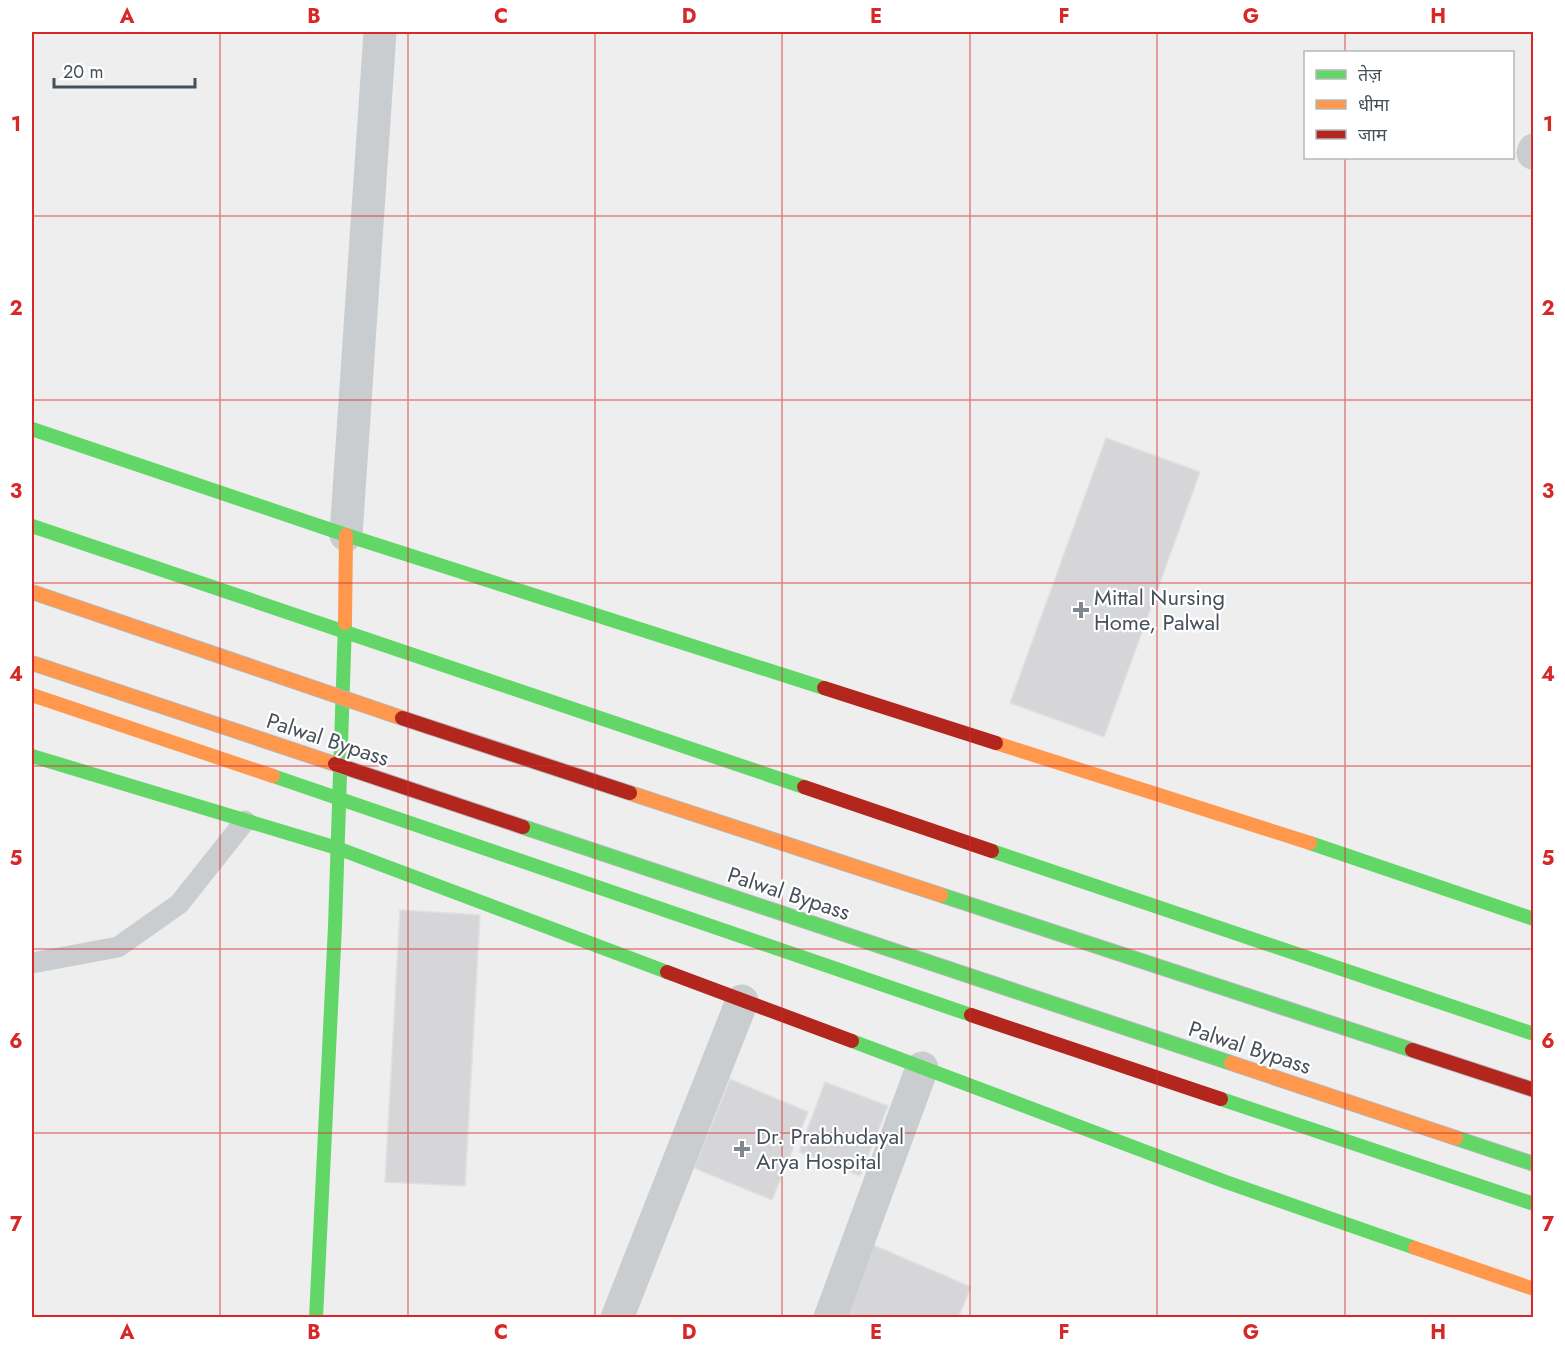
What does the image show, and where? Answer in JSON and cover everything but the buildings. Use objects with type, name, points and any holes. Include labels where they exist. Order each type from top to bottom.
[{"type":"main road","points":[[32,429],[346,535],[1336,852],[1533,919]]},
{"type":"main road","points":[[32,526],[1533,1034]]},
{"type":"main road","points":[[316,1317],[338,848],[346,535]]},
{"type":"main road","name":"Palwal Bypass","points":[[32,592],[385,712],[1533,1090]]},
{"type":"main road","name":"Palwal Bypass","points":[[32,663],[1533,1164]]},
{"type":"main road","points":[[32,695],[1533,1204]]},
{"type":"main road","points":[[32,756],[338,848],[1226,1182],[1533,1289]]},
{"type":"street","points":[[346,535],[380,32]]},
{"type":"street","points":[[617,1317],[742,1001]]},
{"type":"street","points":[[830,1317],[922,1068]]},
{"type":"lane","points":[[32,963],[118,947],[179,904],[245,821]]},
{"type":"traffic: fast","points":[[32,429],[346,535],[824,688]]},
{"type":"traffic: fast","points":[[32,526],[804,787]]},
{"type":"traffic: fast","points":[[316,1318],[335,926],[345,623]]},
{"type":"traffic: fast","points":[[32,756],[337,848],[667,972]]},
{"type":"traffic: fast","points":[[273,776],[971,1015]]},
{"type":"traffic: fast","points":[[523,827],[1231,1063]]},
{"type":"traffic: fast","points":[[1310,843],[1534,919]]},
{"type":"traffic: fast","points":[[992,851],[1534,1034]]},
{"type":"traffic: fast","points":[[941,895],[1412,1050]]},
{"type":"traffic: fast","points":[[852,1041],[1226,1182],[1415,1248]]},
{"type":"traffic: fast","points":[[1221,1099],[1534,1204]]},
{"type":"traffic: fast","points":[[1456,1138],[1534,1164]]},
{"type":"traffic: slow","points":[[345,623],[346,535]]},
{"type":"traffic: slow","points":[[32,592],[402,718]]},
{"type":"traffic: slow","points":[[32,663],[335,764]]},
{"type":"traffic: slow","points":[[32,695],[273,776]]},
{"type":"traffic: slow","points":[[996,743],[1310,843]]},
{"type":"traffic: slow","points":[[630,793],[941,895]]},
{"type":"traffic: slow","points":[[1231,1063],[1456,1138]]},
{"type":"traffic: slow","points":[[1415,1248],[1534,1289]]},
{"type":"traffic: jam","points":[[824,688],[996,743]]},
{"type":"traffic: jam","points":[[402,718],[630,793]]},
{"type":"traffic: jam","points":[[335,764],[523,827]]},
{"type":"traffic: jam","points":[[804,787],[992,851]]},
{"type":"traffic: jam","points":[[667,972],[852,1041]]},
{"type":"traffic: jam","points":[[971,1015],[1221,1099]]},
{"type":"traffic: jam","points":[[1412,1050],[1534,1090]]},
{"type":"place","name":"Mittal Nursing Home, Palwal","points":[[1081,610]]},
{"type":"place","name":"Dr. Prabhudayal Arya Hospital","points":[[742,1149]]}]
